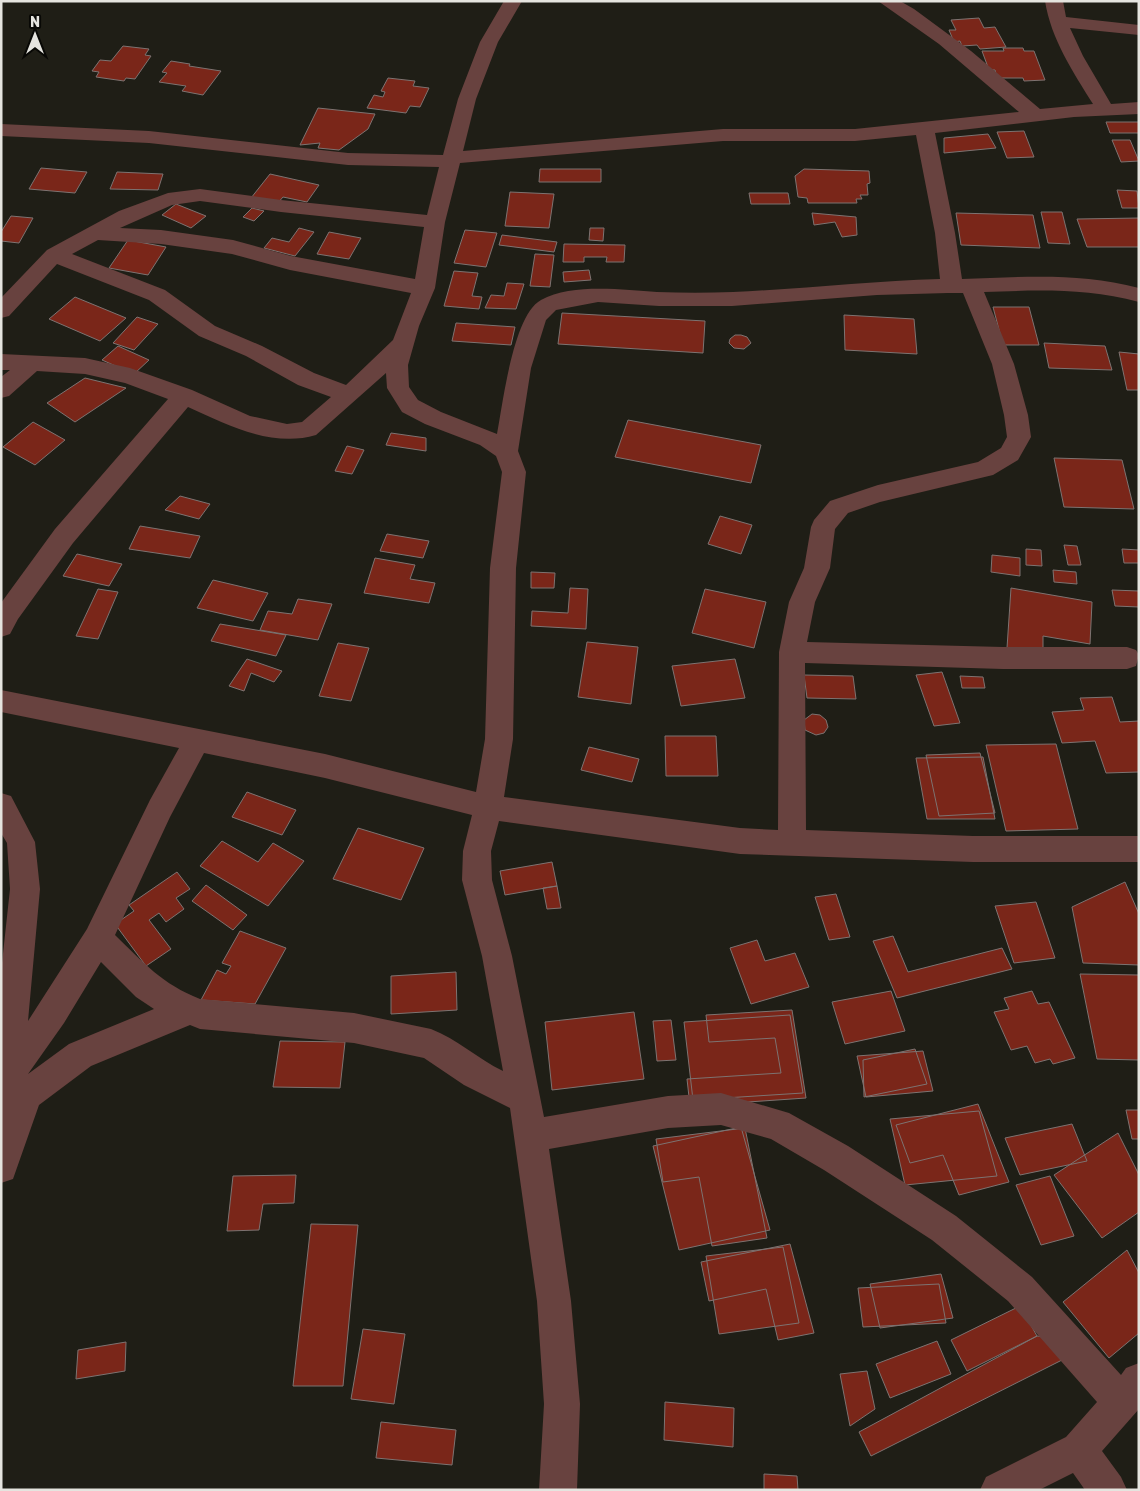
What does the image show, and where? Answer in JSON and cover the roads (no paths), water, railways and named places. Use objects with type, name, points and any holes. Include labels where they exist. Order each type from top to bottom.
[{"type":"street","points":[[506,451],[488,438],[433,418],[410,406],[398,388],[397,364],[424,288],[435,222],[467,99],[489,42],[513,1]]},
{"type":"street","points":[[887,1],[903,10],[952,45],[1036,116]]},
{"type":"street","points":[[1054,1],[1059,22],[1076,60],[1105,109]]},
{"type":"street","points":[[1059,22],[1139,30]]},
{"type":"street","points":[[1,130],[149,137],[348,159],[452,160],[724,135],[855,135],[1105,109],[1139,108]]},
{"type":"street","points":[[792,843],[792,652],[802,602],[818,568],[823,527],[839,507],[878,494],[985,469],[1010,454],[1019,437],[1016,415],[1003,364],[962,287],[945,233],[925,129]]},
{"type":"street","points":[[1,311],[54,255],[126,216],[168,199],[200,195],[281,206],[435,222]]},
{"type":"street","points":[[93,233],[162,237],[233,247],[290,263],[424,288]]},
{"type":"street","points":[[54,255],[157,296],[207,331],[254,351],[306,379],[348,394]]},
{"type":"street","points":[[558,1490],[562,1404],[555,1310],[531,1136],[497,956],[477,880],[477,851],[488,807],[499,739],[503,568],[514,472],[506,451],[520,368],[536,317],[548,305],[563,300],[598,296],[659,299],[732,299],[877,288],[1054,283],[1108,287],[1139,295]]},
{"type":"street","points":[[1,362],[85,366],[130,376],[184,396],[245,423],[287,432],[308,429],[362,384],[403,343]]},
{"type":"street","points":[[1,390],[34,364]]},
{"type":"street","points":[[1,627],[8,612],[64,536],[184,396]]},
{"type":"street","points":[[792,652],[1004,658],[1127,658]]},
{"type":"street","points":[[1,701],[197,742],[325,766],[488,807],[740,841],[973,849],[1139,849]]},
{"type":"street","points":[[8,1076],[53,1012],[98,938],[160,809],[197,742]]},
{"type":"street","points":[[1,805],[20,842],[25,889],[10,925],[9,1124],[1,1168]]},
{"type":"street","points":[[98,938],[147,987],[168,1001],[189,1010],[200,1014],[233,1018],[276,1020],[354,1028],[431,1044],[475,1074],[523,1098]]},
{"type":"street","points":[[9,1124],[28,1094],[80,1055],[189,1010]]},
{"type":"street","points":[[531,1136],[668,1112],[722,1109],[777,1125],[836,1158],[944,1228],[1020,1289],[1130,1392],[1079,1450],[998,1490]]},
{"type":"street","points":[[1079,1450],[1108,1490]]}]
